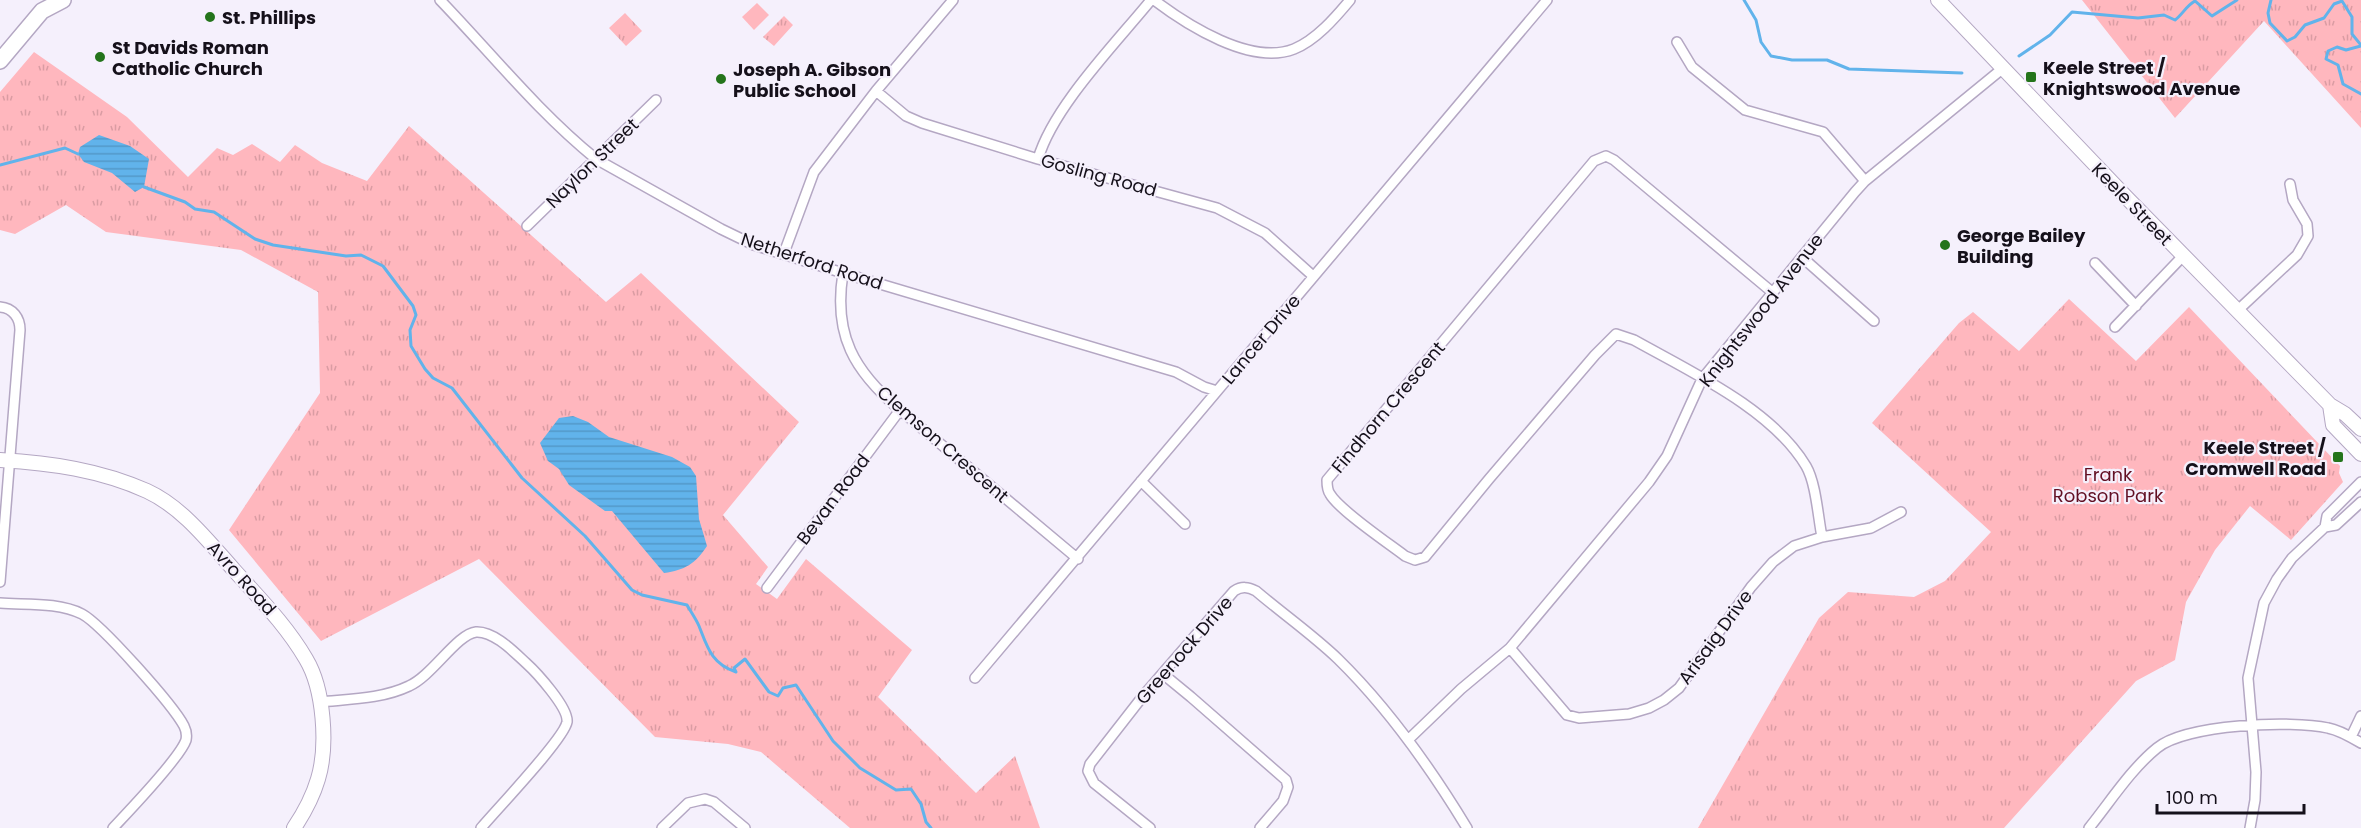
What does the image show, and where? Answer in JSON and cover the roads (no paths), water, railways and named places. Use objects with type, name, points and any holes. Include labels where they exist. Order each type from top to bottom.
[{"type":"main road","points":[[0,61],[44,6],[63,0]]},
{"type":"main road","name":"Keele Street","points":[[1938,0],[2237,311],[2330,405],[2345,414],[2361,429]]},
{"type":"main road","name":"Keele Street","points":[[2330,405],[2333,425],[2361,454]]},
{"type":"main road","name":"Avro Road","points":[[5,461],[67,467],[97,473],[148,491],[165,501],[213,546],[275,614],[307,661],[320,702],[322,720],[322,764],[318,781],[294,828]]},
{"type":"street","name":"Netherford Road","points":[[440,0],[539,106],[596,159],[721,229],[754,244],[843,273],[1176,372],[1204,387],[1217,391]]},
{"type":"street","points":[[784,253],[814,172],[876,91],[953,0]]},
{"type":"street","points":[[1038,159],[1042,146],[1061,110],[1152,0],[1198,31],[1251,50],[1264,52],[1293,50],[1307,42],[1350,0]]},
{"type":"street","name":"Lancer Drive","points":[[975,678],[1078,559],[1141,481],[1547,0]]},
{"type":"street","points":[[1677,42],[1692,68],[1745,110],[1823,132],[1865,181]]},
{"type":"street","name":"Knightswood Avenue","points":[[1409,739],[1461,689],[1510,648],[1661,465],[1702,379],[1865,181],[2002,69]]},
{"type":"street","name":"Gosling Road","points":[[876,91],[906,116],[922,123],[1038,159],[1229,212],[1265,233],[1313,276]]},
{"type":"street","name":"Naylon Street","points":[[527,226],[656,100]]},
{"type":"street","name":"Findhorn Crescent","points":[[1702,379],[1634,340],[1616,334],[1519,444],[1425,557],[1414,560],[1405,556],[1347,511],[1330,495],[1327,488],[1327,480],[1594,161],[1606,156],[1614,160],[1772,292]]},
{"type":"street","points":[[2237,311],[2297,255],[2308,236],[2307,224],[2293,200],[2290,184]]},
{"type":"street","points":[[2115,327],[2183,256]]},
{"type":"street","points":[[1803,258],[1874,321]]},
{"type":"street","points":[[2095,263],[2136,306]]},
{"type":"street","name":"Clemson Crescent","points":[[843,273],[839,303],[842,330],[851,354],[884,396],[1078,559]]},
{"type":"street","points":[[0,307],[6,307],[20,321],[5,461],[0,582]]},
{"type":"street","points":[[1702,379],[1737,399],[1758,415],[1793,449],[1807,468],[1822,537]]},
{"type":"street","name":"Bevan Road","points":[[767,588],[900,410]]},
{"type":"street","points":[[1141,481],[1185,524]]},
{"type":"street","points":[[2325,527],[2327,516],[2361,482]]},
{"type":"street","points":[[2250,828],[2255,800],[2256,772],[2248,678],[2264,603],[2292,558],[2325,527],[2336,525],[2361,502]]},
{"type":"street","name":"Arisaig Drive","points":[[1510,648],[1568,715],[1578,718],[1599,717],[1629,714],[1649,708],[1679,688],[1751,587],[1773,562],[1794,546],[1822,537],[1871,528],[1901,512]]},
{"type":"street","name":"Greenock Drive","points":[[1150,828],[1094,783],[1088,771],[1097,754],[1234,591],[1238,588],[1249,587],[1257,591],[1338,659],[1409,739],[1466,828]]},
{"type":"street","points":[[0,603],[65,608],[84,616],[105,634],[183,724],[186,740],[177,754],[112,828]]},
{"type":"street","points":[[320,702],[391,693],[411,685],[431,670],[466,635],[477,632],[487,634],[508,647],[537,672],[552,691],[566,715],[567,722],[556,743],[481,828]]},
{"type":"street","points":[[1163,674],[1286,780],[1288,787],[1283,801],[1260,828]]},
{"type":"street","points":[[2351,736],[2361,716]]},
{"type":"street","points":[[2089,828],[2141,763],[2157,747],[2169,740],[2193,732],[2252,725],[2306,725],[2329,728],[2351,736],[2361,743]]},
{"type":"street","points":[[662,828],[688,803],[705,799],[714,802],[745,828]]},
{"type":"water","points":[[99,135],[130,146],[149,159],[144,187],[135,192],[112,173],[84,162],[78,154],[80,147]]},
{"type":"water","points":[[573,416],[588,422],[609,437],[672,457],[690,467],[696,476],[699,519],[707,546],[694,562],[684,568],[664,573],[612,511],[605,511],[569,485],[559,469],[548,461],[540,443],[559,418]]},
{"type":"waterway","points":[[1744,0],[1756,20],[1761,42],[1771,56],[1792,60],[1827,60],[1849,69],[1962,73]]},
{"type":"waterway","points":[[2019,56],[2050,35],[2072,12],[2138,18],[2164,15],[2175,20],[2195,1],[2212,16],[2237,0]]},
{"type":"waterway","points":[[2271,0],[2268,13],[2270,23],[2287,41],[2295,37],[2305,25],[2324,18],[2334,4],[2342,1],[2352,17],[2352,34],[2361,45]]},
{"type":"waterway","points":[[2361,46],[2346,50],[2337,47],[2328,51],[2326,59],[2338,65],[2343,84],[2361,94]]},
{"type":"waterway","points":[[0,165],[65,148],[78,154]]},
{"type":"waterway","points":[[144,187],[185,202],[195,209],[214,212],[255,239],[273,245],[346,256],[361,255],[383,266],[413,306],[416,315],[410,330],[411,346],[425,369],[433,378],[452,388],[522,478],[585,536],[632,590],[642,595],[687,605],[698,623],[711,654],[721,664],[736,672],[734,668],[745,659],[769,692],[778,696],[783,688],[796,685],[833,741],[860,768],[896,790],[911,789],[921,804],[926,822],[931,828]]},
{"type":"place","name":"St. Phillips","points":[[210,17]]},
{"type":"place","name":"St Davids Roman Catholic Church","points":[[100,57]]},
{"type":"place","name":"Keele Street / Knightswood Avenue","points":[[2031,77]]},
{"type":"place","name":"Joseph A. Gibson Public School","points":[[721,79]]},
{"type":"place","name":"George Bailey Building","points":[[1945,245]]},
{"type":"place","name":"Keele Street / Cromwell Road","points":[[2338,457]]},
{"type":"park label","name":"Frank Robson Park","points":[[2108,484]]}]
